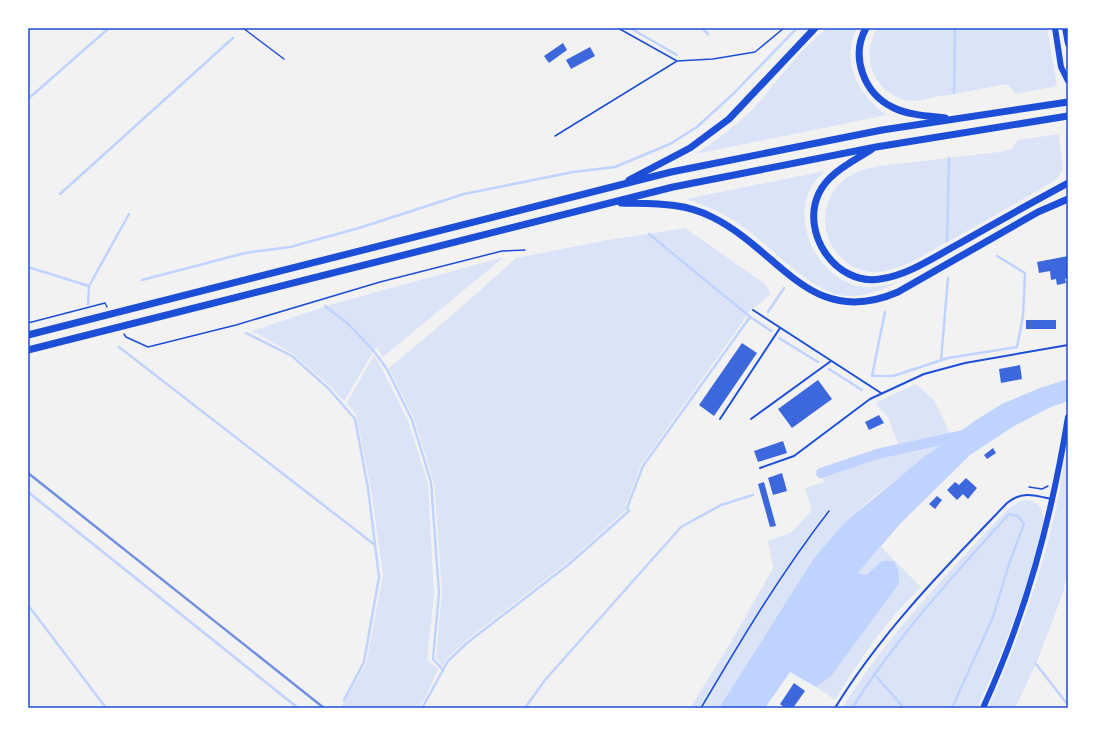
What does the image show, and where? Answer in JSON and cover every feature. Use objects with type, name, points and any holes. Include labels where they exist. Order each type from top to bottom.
[{"type":"highway","points":[[616,186],[684,151],[711,134],[746,103],[815,28]]},
{"type":"highway","points":[[866,28],[860,44],[859,57],[864,78],[877,96],[893,108],[909,113],[957,118]]},
{"type":"highway","points":[[28,335],[671,172],[808,144],[957,118],[1068,102]]},
{"type":"highway","points":[[28,350],[673,187],[876,147],[1068,116]]},
{"type":"highway","points":[[876,147],[843,168],[826,183],[814,204],[813,217],[815,232],[827,256],[843,270],[864,279],[890,278],[918,266],[1068,183]]},
{"type":"highway","points":[[610,203],[669,203],[688,207],[711,216],[737,232],[801,284],[817,295],[834,301],[850,303],[880,300],[898,292],[1032,216],[1068,199]]},
{"type":"main road","points":[[1054,28],[1061,66],[1068,80],[1068,84]]},
{"type":"main road","points":[[1065,28],[1068,44]]},
{"type":"main road","points":[[983,708],[998,676],[1024,607],[1046,533],[1054,499],[1068,417]]},
{"type":"lane","points":[[753,310],[882,393]]},
{"type":"lane","points":[[720,419],[780,328]]},
{"type":"lane","points":[[760,468],[794,456],[870,399],[924,374],[965,363],[1068,345]]},
{"type":"lane","points":[[751,419],[831,361]]},
{"type":"lane","points":[[835,708],[852,681],[883,638],[913,602],[1006,503],[1014,497],[1025,494],[1054,499]]},
{"type":"path","points":[[243,28],[284,59]]},
{"type":"path","points":[[618,28],[677,61]]},
{"type":"path","points":[[555,136],[677,61],[727,58],[755,52],[784,28]]},
{"type":"path","points":[[122,332],[126,338],[148,347],[236,325],[380,282],[502,251],[525,250]]},
{"type":"path","points":[[28,323],[105,303],[108,309]]},
{"type":"path","points":[[701,708],[776,584],[829,511]]},
{"type":"shaded area","points":[[828,28],[857,28],[852,41],[851,53],[855,77],[868,98],[887,115],[696,154],[724,134],[750,112],[807,46]]},
{"type":"shaded area","points":[[877,28],[1047,28],[1057,86],[1016,94],[1008,85],[1001,85],[916,101],[901,99],[884,88],[873,72],[870,61],[870,50],[872,39]]},
{"type":"shaded area","points":[[1059,134],[1063,169],[1056,180],[912,262],[886,271],[866,271],[849,264],[838,255],[831,243],[826,231],[825,218],[827,205],[841,182],[853,174],[884,165],[999,152],[1012,149],[1018,140]]},
{"type":"shaded area","points":[[825,171],[811,187],[806,201],[806,230],[818,257],[838,278],[858,286],[883,286],[902,281],[876,292],[862,295],[847,296],[834,293],[821,288],[807,279],[732,219],[710,208],[686,199]]},
{"type":"shaded area","points":[[685,228],[765,284],[771,294],[745,315],[746,317],[641,465],[625,505],[626,510],[568,562],[468,639],[446,659],[443,667],[436,658],[442,591],[434,483],[414,419],[389,368],[458,310],[516,258],[608,240]]},
{"type":"shaded area","points":[[504,257],[383,357],[376,347],[344,401],[330,386],[293,354],[252,331],[333,304]]},
{"type":"shaded area","points":[[374,355],[408,421],[428,483],[434,594],[427,660],[438,669],[419,708],[340,708],[366,664],[383,575],[371,489],[356,415],[347,403]]},
{"type":"shaded area","points":[[916,384],[934,400],[952,437],[877,494],[844,523],[814,558],[719,708],[690,708],[735,635],[773,568],[768,541],[792,532],[812,510],[805,488],[824,482],[821,473],[877,454],[900,449],[888,417],[875,403]]},
{"type":"shaded area","points":[[1068,441],[1068,569],[1063,593],[1036,664],[1015,708],[988,708],[1017,640],[1040,570],[1060,492]]},
{"type":"shaded area","points":[[1027,500],[1036,503],[1040,507],[1043,519],[1042,529],[1026,585],[1012,626],[977,708],[842,708],[860,681],[899,629],[941,581],[1007,510],[1020,501]]},
{"type":"shaded area","points":[[881,547],[921,587],[896,613],[874,640],[835,700],[816,687],[831,675],[899,584],[882,561],[866,575],[858,573]]},
{"type":"water","points":[[1068,379],[1068,401],[1051,407],[1014,426],[970,455],[900,524],[858,573],[866,575],[882,561],[894,561],[898,569],[899,584],[831,676],[816,687],[790,672],[765,708],[719,708],[814,558],[844,523],[924,457],[976,420],[1002,404],[1040,388]]},
{"type":"building","points":[[563,43],[567,50],[549,63],[544,56]]},
{"type":"building","points":[[590,47],[595,56],[571,69],[566,60]]},
{"type":"building","points":[[1068,256],[1068,278],[1065,279],[1066,283],[1057,285],[1056,279],[1051,280],[1050,271],[1039,273],[1037,262]]},
{"type":"building","points":[[1026,320],[1056,320],[1056,329],[1026,329]]},
{"type":"building","points":[[742,343],[757,353],[714,416],[699,405]]},
{"type":"building","points":[[1020,365],[1022,379],[1001,383],[999,369]]},
{"type":"building","points":[[818,380],[832,399],[792,428],[778,409]]},
{"type":"building","points":[[879,415],[884,423],[869,430],[865,422]]},
{"type":"building","points":[[783,441],[787,453],[758,462],[754,451]]},
{"type":"building","points":[[993,448],[996,453],[987,459],[984,455]]},
{"type":"building","points":[[782,473],[787,491],[773,495],[768,478]]},
{"type":"building","points":[[966,478],[977,488],[968,499],[963,494],[957,500],[947,490],[955,482],[959,485]]},
{"type":"building","points":[[764,482],[776,526],[770,527],[758,484]]},
{"type":"building","points":[[937,496],[942,500],[935,509],[929,504]]},
{"type":"building","points":[[794,683],[805,691],[793,708],[785,708],[780,704]]},
{"type":"waterway","points":[[28,99],[109,28]]},
{"type":"waterway","points":[[630,28],[677,55]]},
{"type":"waterway","points":[[702,28],[708,34]]},
{"type":"waterway","points":[[142,280],[245,253],[290,247],[359,228],[464,194],[573,172],[615,167],[670,144],[697,127],[734,93],[797,28]]},
{"type":"waterway","points":[[954,93],[955,28]]},
{"type":"waterway","points":[[60,194],[233,38]]},
{"type":"waterway","points":[[947,241],[949,158]]},
{"type":"waterway","points":[[88,304],[89,286],[129,214]]},
{"type":"waterway","points":[[649,234],[749,316],[771,331]]},
{"type":"waterway","points":[[885,312],[872,376],[893,376],[948,358],[1017,347],[1023,316],[1025,273],[997,256]]},
{"type":"waterway","points":[[28,267],[89,286]]},
{"type":"waterway","points":[[941,360],[948,278]]},
{"type":"waterway","points":[[768,312],[784,288]]},
{"type":"waterway","points":[[325,306],[347,323],[373,350],[387,369],[412,420],[431,482],[439,593],[433,659],[443,670]]},
{"type":"waterway","points":[[422,708],[448,661],[467,643],[568,565],[629,511],[627,508],[643,466],[750,317]]},
{"type":"waterway","points":[[246,333],[292,356],[329,389],[355,419],[368,488],[379,577],[364,662],[344,700]]},
{"type":"waterway","points":[[779,338],[818,362]]},
{"type":"waterway","points":[[119,347],[375,545]]},
{"type":"waterway","points":[[829,369],[862,390]]},
{"type":"waterway","points":[[821,473],[877,454],[964,435]]},
{"type":"waterway","points":[[28,492],[298,708]]},
{"type":"waterway","points":[[525,708],[545,680],[681,527],[721,505],[753,495]]},
{"type":"waterway","points":[[852,708],[888,656],[926,608],[1009,514],[1018,516],[1024,524],[1009,564],[993,617],[952,708]]},
{"type":"waterway","points":[[28,605],[106,708]]},
{"type":"waterway","points":[[1036,664],[1068,705]]},
{"type":"waterway","points":[[874,674],[904,708]]},
{"type":"railway","points":[[28,473],[324,708]]}]
